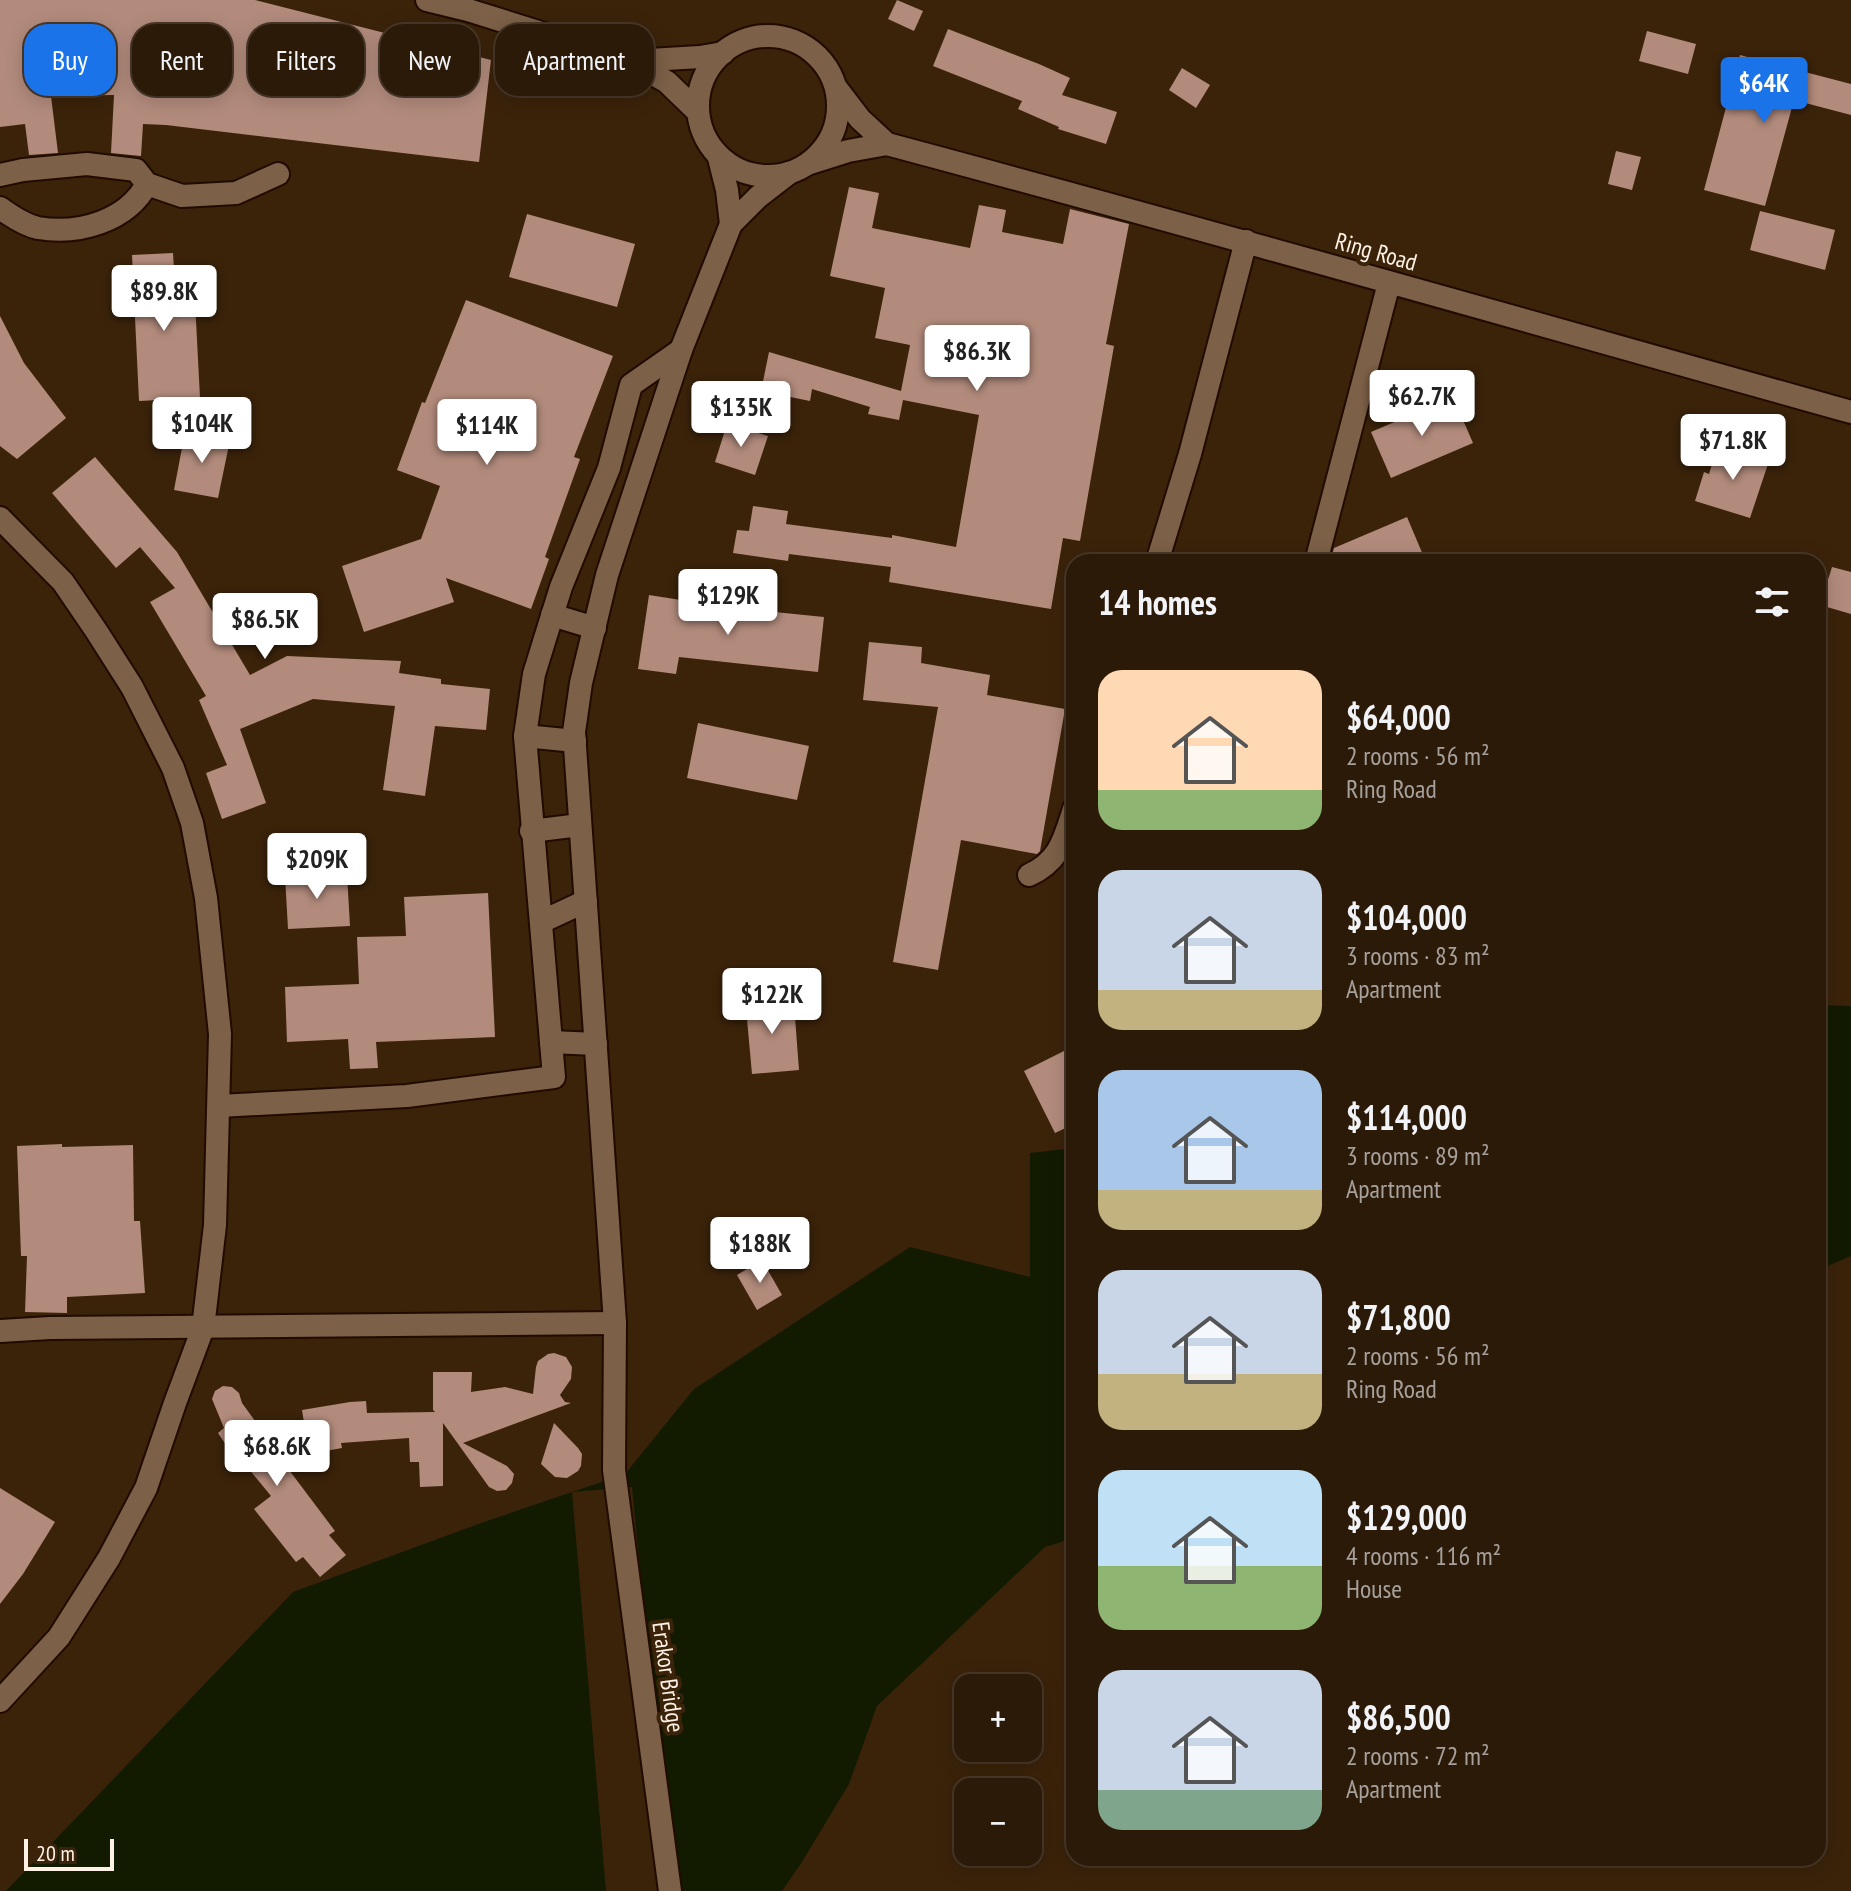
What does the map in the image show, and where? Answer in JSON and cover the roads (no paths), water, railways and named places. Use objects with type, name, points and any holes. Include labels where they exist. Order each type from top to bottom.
[{"type":"street","points":[[427,0],[513,24]]},
{"type":"street","points":[[757,37],[793,41],[810,50],[823,63],[836,88],[838,108],[835,129],[825,148],[810,163],[789,173],[758,197],[731,224],[719,158],[704,136],[697,111],[699,89],[708,69],[739,42],[757,37]]},
{"type":"street","points":[[654,60],[723,53]]},
{"type":"street","points":[[654,74],[667,82],[697,111]]},
{"type":"street","name":"Ring Road","points":[[836,88],[860,119],[887,144]]},
{"type":"street","name":"Ring Road","points":[[810,163],[848,151],[887,144],[1246,241],[1851,412]]},
{"type":"street","points":[[719,158],[740,171],[764,176],[789,173]]},
{"type":"street","points":[[0,175],[87,164],[136,170],[147,184],[182,196],[236,193],[278,174]]},
{"type":"street","points":[[0,208],[37,228],[78,228],[117,217],[129,208],[147,184]]},
{"type":"street","name":"Erakor Bridge","points":[[670,1891],[614,1470],[615,1323],[575,741],[581,683],[607,575],[681,350],[731,224]]},
{"type":"street","points":[[1159,554],[1190,454],[1246,241]]},
{"type":"street","points":[[1318,554],[1389,283]]},
{"type":"street","points":[[219,1106],[407,1096],[554,1077],[525,736],[534,674],[561,587],[609,468],[631,385],[681,350]]},
{"type":"street","points":[[0,518],[63,582],[132,687],[173,768],[192,823],[206,898],[220,1034],[215,1225],[203,1328],[146,1488],[109,1558],[59,1637],[0,1701]]},
{"type":"street","points":[[552,615],[595,628]]},
{"type":"street","points":[[525,736],[575,741]]},
{"type":"street","points":[[531,831],[580,825]]},
{"type":"street","points":[[1029,875],[1044,868],[1060,849],[1066,832]]},
{"type":"street","points":[[541,922],[586,901]]},
{"type":"street","points":[[551,1042],[596,1044]]},
{"type":"street","points":[[0,1331],[615,1323]]}]
